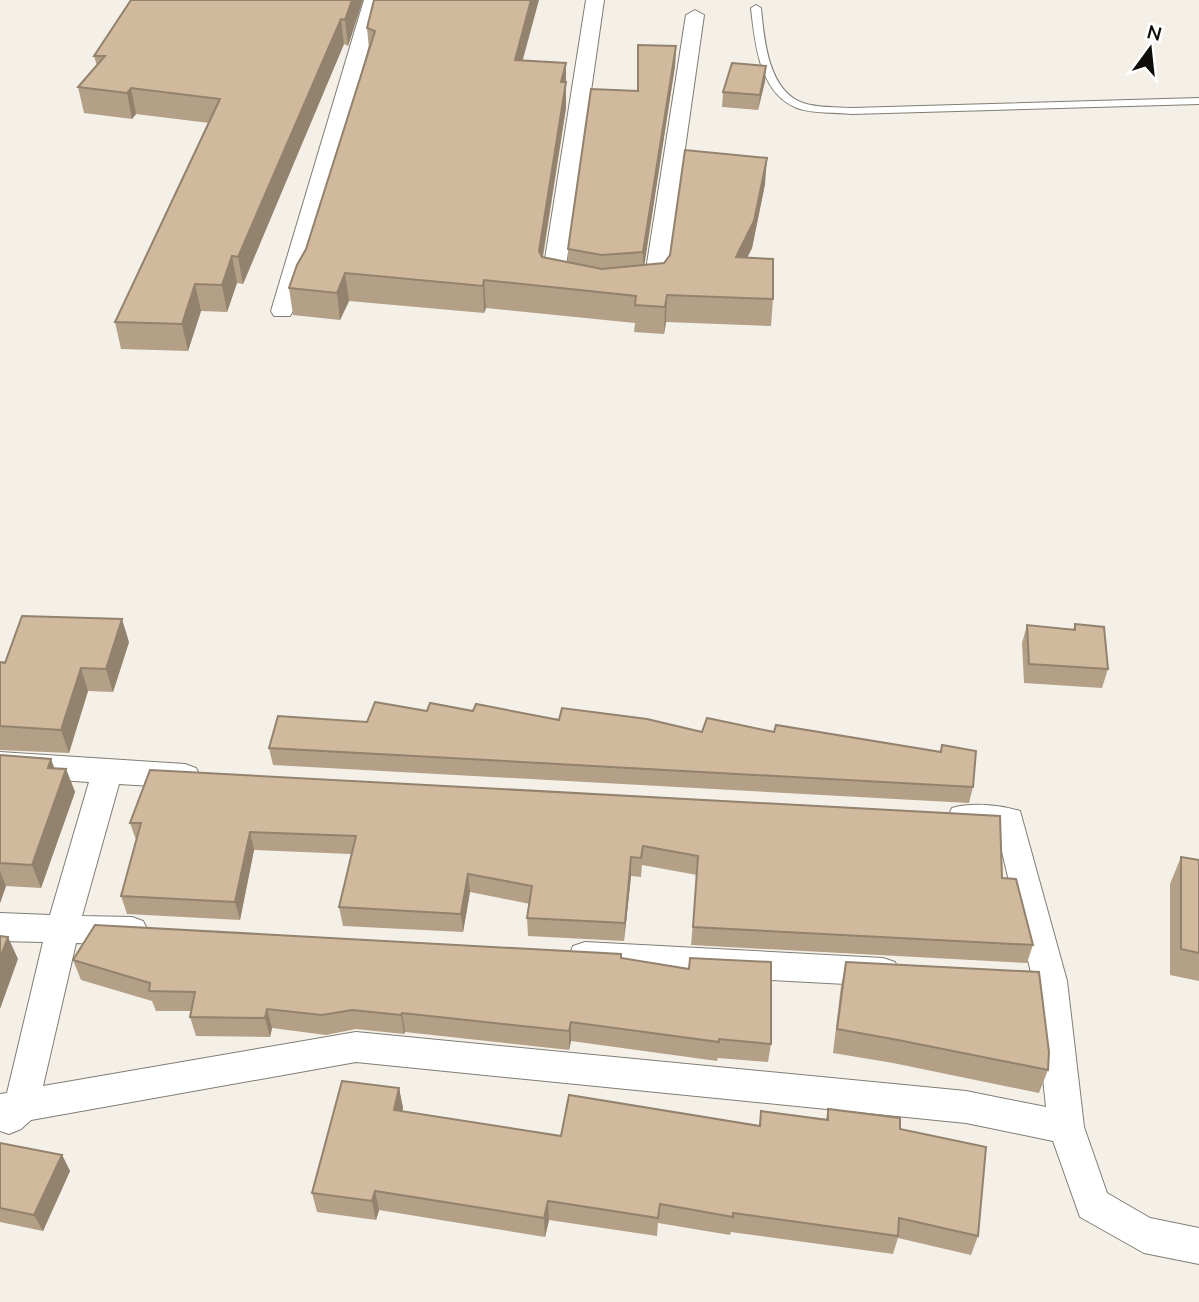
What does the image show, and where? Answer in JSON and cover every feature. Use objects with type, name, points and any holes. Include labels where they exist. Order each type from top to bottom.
[{"type":"street","points":[[282,311],[373,0]]},
{"type":"street","points":[[590,284],[553,278],[595,0]]},
{"type":"street","points":[[615,285],[655,282],[695,15]]},
{"type":"street","points":[[0,764],[218,778]]},
{"type":"street","points":[[107,772],[7,1114],[356,1047],[966,1107],[1066,1127]]},
{"type":"street","points":[[940,816],[1009,820],[1036,980],[1066,1127],[1093,1205],[1144,1235],[1199,1246]]},
{"type":"street","points":[[0,927],[160,932]]},
{"type":"street","points":[[550,954],[911,974]]},
{"type":"lane","points":[[756,8],[760,51],[781,96],[801,106],[852,111],[1199,101]]},
{"type":"building","points":[[131,0],[352,0],[345,20],[341,19],[238,257],[232,256],[222,285],[195,284],[182,324],[115,322],[220,99],[131,88],[127,93],[78,87],[105,56],[94,56]]},
{"type":"building","points":[[374,0],[531,0],[515,60],[566,63],[561,82],[566,82],[539,251],[542,257],[602,269],[664,263],[670,255],[685,150],[767,158],[754,221],[736,257],[773,259],[773,299],[667,295],[665,307],[635,305],[636,296],[484,280],[483,286],[345,273],[337,293],[289,288],[306,249],[375,31],[367,28]]},
{"type":"building","points":[[638,45],[676,46],[643,252],[602,255],[568,249],[591,89],[638,91]]},
{"type":"building","points":[[732,63],[766,66],[760,95],[723,92]]},
{"type":"building","points":[[22,616],[122,619],[106,669],[81,668],[61,730],[0,726],[0,662],[5,663]]},
{"type":"building","points":[[1075,624],[1104,627],[1108,669],[1029,664],[1027,625],[1075,630]]},
{"type":"building","points":[[375,702],[427,711],[430,703],[473,711],[476,704],[559,720],[562,708],[647,719],[702,732],[707,718],[774,732],[776,725],[941,752],[942,745],[976,751],[973,787],[269,748],[278,716],[367,722]]},
{"type":"building","points":[[0,755],[51,759],[48,768],[66,769],[32,865],[0,863]]},
{"type":"building","points":[[150,770],[1000,816],[1002,878],[1016,879],[1033,945],[693,927],[698,856],[643,846],[641,858],[631,857],[625,923],[527,918],[532,886],[468,874],[461,914],[339,907],[356,836],[250,832],[235,902],[121,896],[141,823],[130,823]]},
{"type":"building","points":[[1181,857],[1199,860],[1199,953],[1181,949]]},
{"type":"building","points":[[95,925],[621,954],[621,958],[689,969],[690,958],[771,962],[771,1044],[719,1039],[719,1042],[571,1022],[569,1031],[352,1010],[322,1015],[267,1009],[265,1018],[190,1017],[195,992],[149,991],[150,983],[73,960]]},
{"type":"building","points":[[0,936],[8,937],[0,958]]},
{"type":"building","points":[[846,962],[1039,972],[1049,1052],[1048,1070],[837,1029]]},
{"type":"building","points":[[342,1081],[399,1088],[394,1110],[561,1136],[569,1095],[760,1126],[761,1111],[828,1120],[828,1109],[900,1118],[900,1129],[986,1147],[978,1236],[899,1218],[898,1236],[733,1213],[733,1217],[660,1204],[658,1218],[548,1201],[544,1218],[375,1191],[372,1201],[312,1193]]},
{"type":"building","points":[[0,1143],[62,1155],[34,1215],[0,1208]]}]
